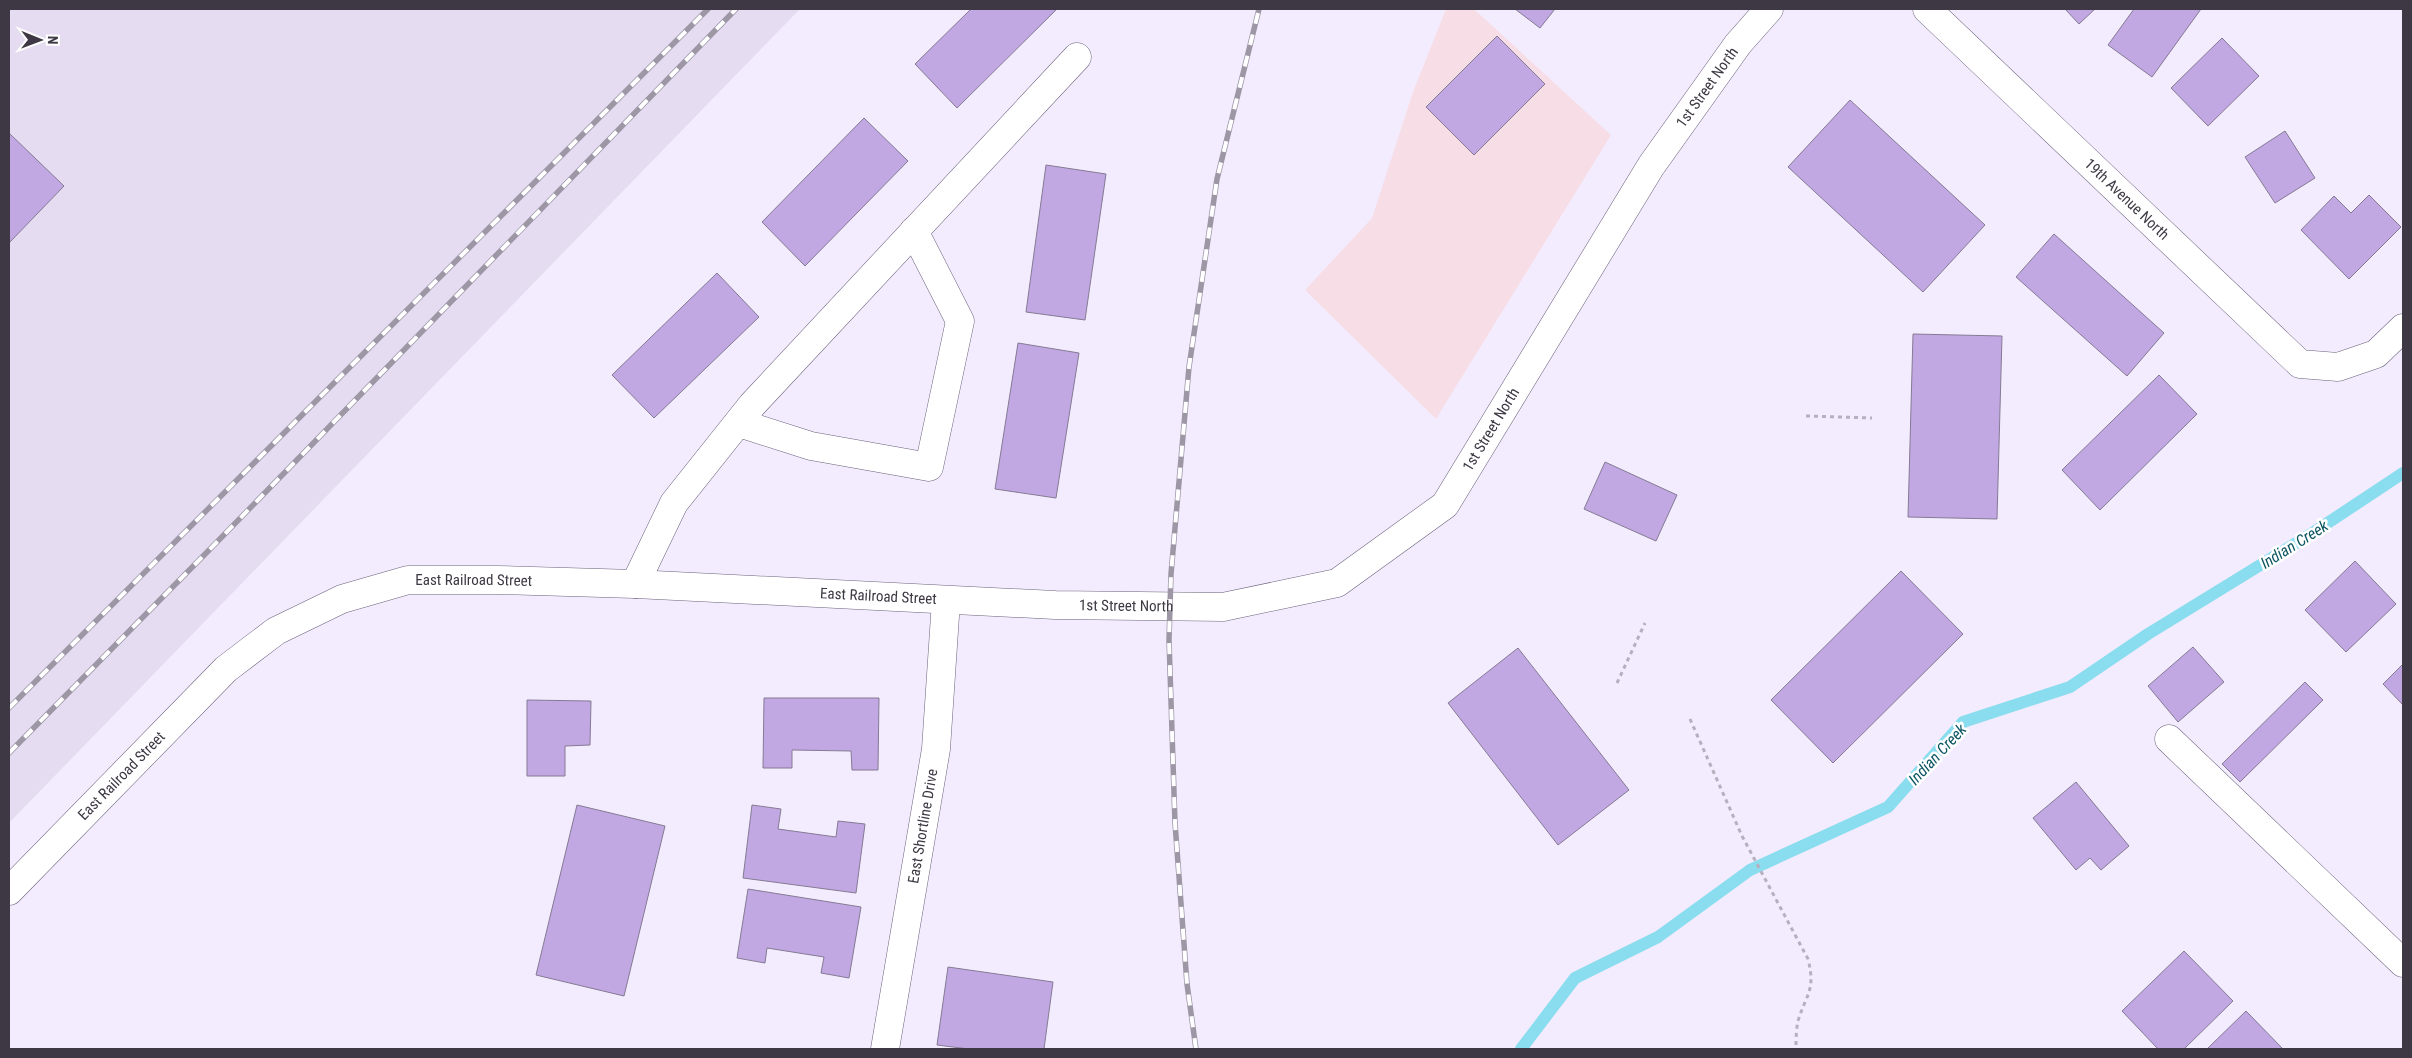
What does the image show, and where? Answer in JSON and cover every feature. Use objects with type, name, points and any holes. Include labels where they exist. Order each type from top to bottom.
[{"type":"street","name":"1st Street North","points":[[1055,605],[1223,607],[1337,583],[1445,505],[1651,166],[1738,44],[1769,9]]},
{"type":"street","name":"19th Avenue North","points":[[1927,9],[2300,364],[2338,367],[2376,354],[2403,328]]},
{"type":"street","points":[[635,584],[674,503],[739,422],[1077,56]]},
{"type":"street","points":[[739,422],[811,446],[929,467],[960,321],[914,231]]},
{"type":"street","name":"East Railroad Street","points":[[9,891],[226,669],[284,627],[342,599],[408,580],[497,580],[635,584],[1055,605]]},
{"type":"street","name":"East Shortline Drive","points":[[885,1049],[936,749],[946,601]]},
{"type":"street","points":[[2169,739],[2403,963]]},
{"type":"path","points":[[1806,416],[1872,418]]},
{"type":"path","points":[[1617,683],[1645,623]]},
{"type":"path","points":[[1690,719],[1746,845],[1808,959],[1811,988],[1798,1020],[1796,1049]]},
{"type":"shaded area","points":[[9,9],[800,9],[9,823]]},
{"type":"shaded area","points":[[1446,9],[1474,9],[1611,135],[1436,419],[1305,290],[1372,218],[1413,92]]},
{"type":"building","points":[[971,9],[1057,9],[957,108],[915,64]]},
{"type":"building","points":[[1515,9],[1555,9],[1540,28]]},
{"type":"building","points":[[2065,9],[2095,9],[2079,24]]},
{"type":"building","points":[[2134,9],[2201,9],[2152,77],[2108,45]]},
{"type":"building","points":[[1497,36],[1545,84],[1474,155],[1426,107]]},
{"type":"building","points":[[2222,38],[2259,76],[2208,126],[2171,88]]},
{"type":"building","points":[[1850,100],[1985,225],[1923,292],[1788,167]]},
{"type":"building","points":[[864,118],[908,161],[805,266],[762,222]]},
{"type":"building","points":[[2285,131],[2315,178],[2275,203],[2245,157]]},
{"type":"building","points":[[9,133],[64,186],[9,243]]},
{"type":"building","points":[[1046,165],[1106,174],[1085,320],[1026,312]]},
{"type":"building","points":[[2369,195],[2401,227],[2349,279],[2301,230],[2334,196],[2351,213]]},
{"type":"building","points":[[2054,234],[2164,333],[2127,376],[2016,277]]},
{"type":"building","points":[[717,273],[759,317],[654,418],[612,375]]},
{"type":"building","points":[[1913,334],[2002,336],[1997,519],[1908,517]]},
{"type":"building","points":[[1018,343],[1079,353],[1056,498],[995,489]]},
{"type":"building","points":[[2159,375],[2197,414],[2100,510],[2062,470]]},
{"type":"building","points":[[1605,462],[1677,495],[1656,541],[1584,509]]},
{"type":"building","points":[[2355,561],[2396,604],[2346,652],[2305,610]]},
{"type":"building","points":[[1901,571],[1963,634],[1833,763],[1771,700]]},
{"type":"building","points":[[2193,647],[2224,682],[2178,722],[2148,686]]},
{"type":"building","points":[[1518,648],[1629,790],[1558,845],[1448,703]]},
{"type":"building","points":[[2403,664],[2403,705],[2383,684]]},
{"type":"building","points":[[2305,682],[2323,700],[2240,782],[2222,764]]},
{"type":"building","points":[[764,698],[879,698],[878,770],[852,770],[851,751],[792,750],[792,768],[763,768]]},
{"type":"building","points":[[527,700],[591,701],[590,745],[565,746],[565,776],[527,776]]},
{"type":"building","points":[[2076,782],[2129,846],[2101,870],[2090,858],[2076,870],[2033,818]]},
{"type":"building","points":[[577,805],[665,826],[624,996],[536,975]]},
{"type":"building","points":[[752,805],[781,809],[778,829],[836,837],[838,821],[865,824],[856,893],[743,878]]},
{"type":"building","points":[[748,889],[861,907],[849,978],[821,973],[824,957],[767,948],[765,963],[737,958]]},
{"type":"building","points":[[2184,951],[2233,1001],[2184,1049],[2158,1049],[2122,1011]]},
{"type":"building","points":[[948,967],[1053,982],[1044,1049],[969,1049],[937,1045]]},
{"type":"building","points":[[2246,1011],[2283,1049],[2207,1049]]},
{"type":"waterway","name":"Indian Creek","points":[[1521,1049],[1575,978],[1658,937],[1750,870],[1888,807],[1963,722],[2070,687],[2148,634],[2314,532],[2403,473]]},
{"type":"railway","points":[[9,708],[708,9]]},
{"type":"railway","points":[[9,753],[736,9]]},
{"type":"railway","points":[[1196,1049],[1187,984],[1175,823],[1169,640],[1171,574],[1189,367],[1217,179],[1259,9]]}]
